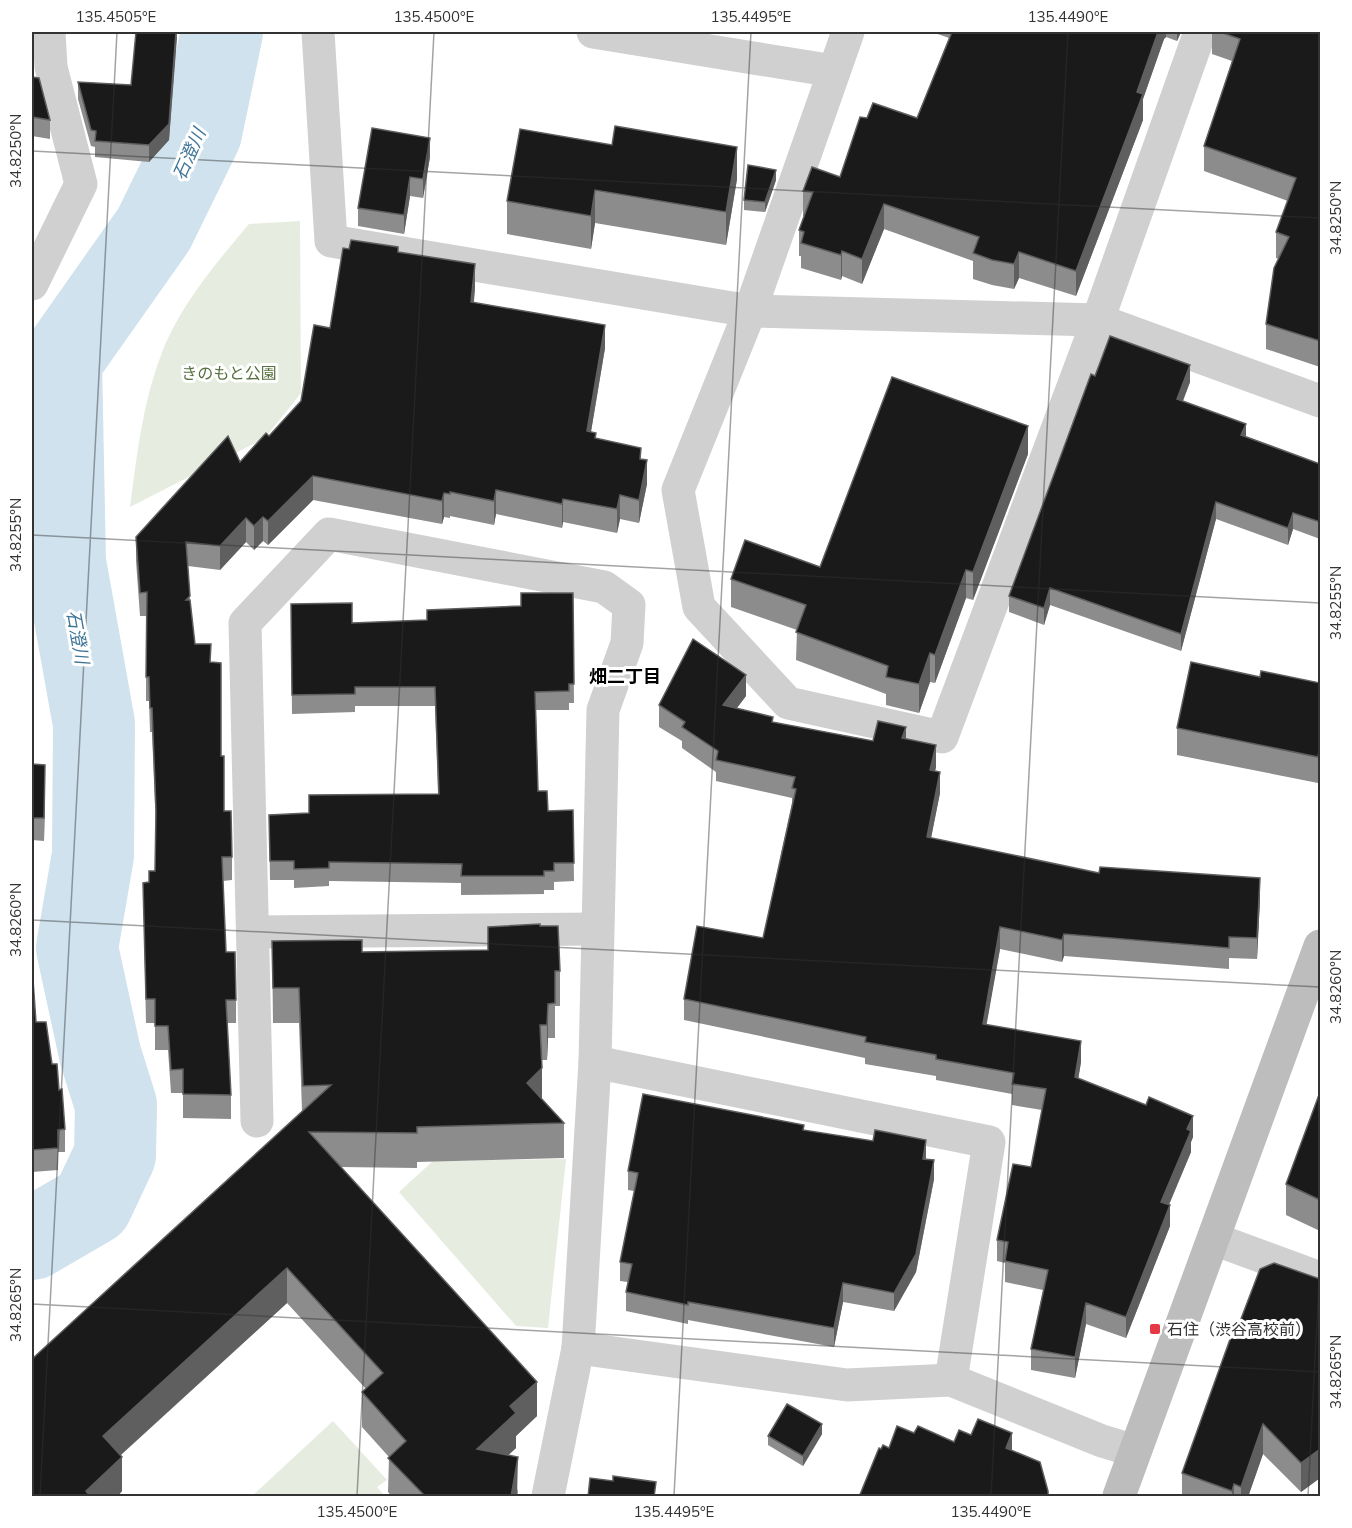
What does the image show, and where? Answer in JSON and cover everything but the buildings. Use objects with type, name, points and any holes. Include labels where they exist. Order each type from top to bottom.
[{"type":"street","points":[[32,284],[81,184],[51,67],[49,32]]},
{"type":"street","points":[[318,32],[331,241],[750,311],[1098,320],[1320,400]]},
{"type":"street","points":[[593,32],[834,71]]},
{"type":"street","points":[[848,32],[750,311],[678,490],[699,607],[789,704],[942,737],[1098,320],[1200,32]]},
{"type":"street","points":[[257,1121],[245,623],[329,534],[604,587],[629,605],[627,643],[603,710],[595,1062],[578,1348],[548,1497]]},
{"type":"street","points":[[253,932],[597,929]]},
{"type":"street","points":[[1119,1497],[1320,946]]},
{"type":"street","points":[[595,1062],[989,1142],[951,1380]]},
{"type":"street","points":[[1214,1239],[1320,1278]]},
{"type":"street","points":[[578,1348],[847,1385],[951,1380],[1102,1441],[1135,1451]]},
{"type":"green space","name":"きのもと公園","points":[[300,221],[301,393],[265,438],[130,507],[149,394],[160,358],[176,322],[211,271],[249,224]]},
{"type":"green space","points":[[566,1159],[548,1328],[516,1326],[399,1192],[433,1161]]},
{"type":"green space","points":[[333,1421],[387,1480],[377,1487],[385,1496],[252,1496]]},
{"type":"waterway","name":"石澄川","points":[[32,1239],[92,1204],[115,1155],[116,1105],[100,1054],[77,948],[93,855],[94,724],[65,562],[61,361],[154,229],[201,133],[222,32]]},
{"type":"place","name":"石住（渋谷高校前）","points":[[1155,1329]]},
{"type":"district","name":"畑二丁目","points":[[625,676]]}]
